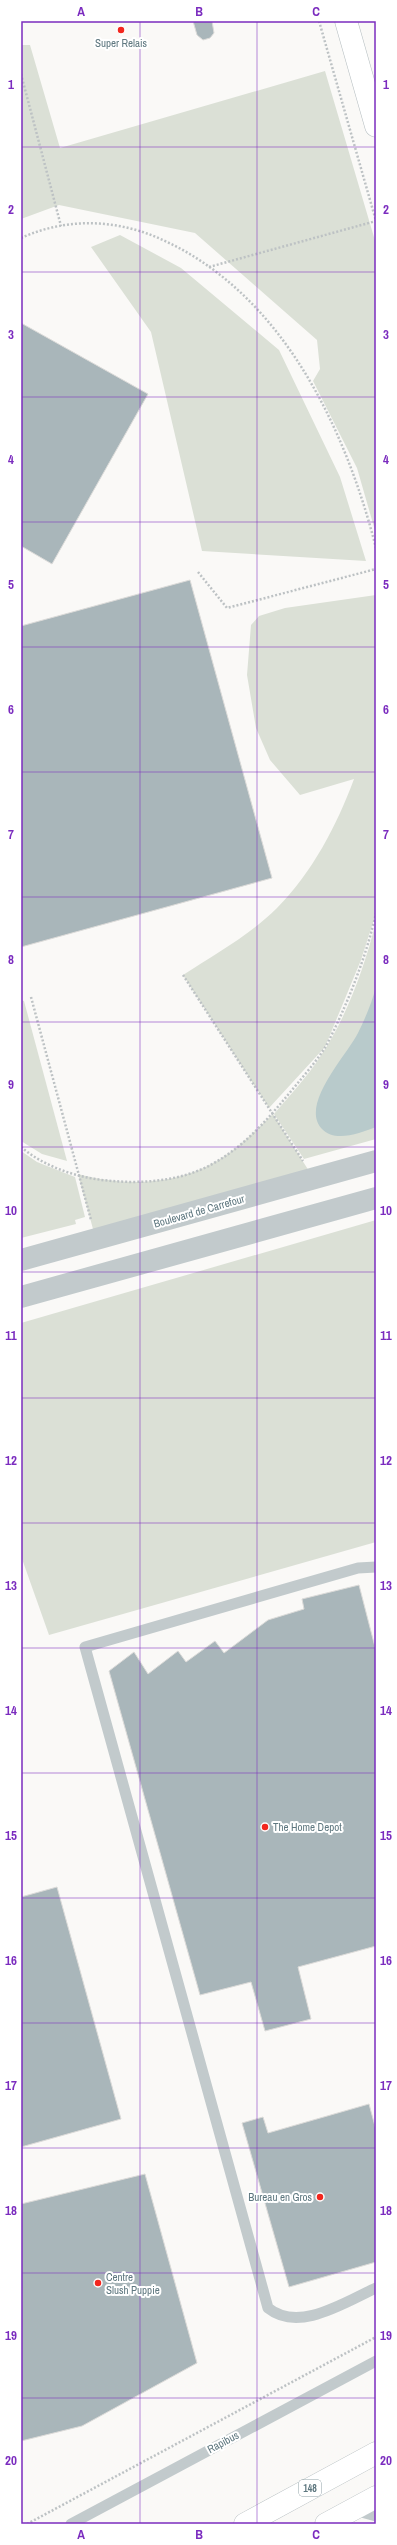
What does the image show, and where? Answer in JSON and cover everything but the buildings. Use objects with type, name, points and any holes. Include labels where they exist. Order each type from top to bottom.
[{"type":"main road","points":[[346,21],[376,126]]},
{"type":"main road","name":"148","points":[[245,2524],[376,2453]]},
{"type":"main road","points":[[326,2524],[376,2497]]},
{"type":"street","name":"Boulevard de Carrefour","points":[[21,1260],[376,1161]]},
{"type":"street","points":[[21,1297],[376,1198]]},
{"type":"lane","points":[[376,1567],[358,1568],[85,1647],[268,2308],[277,2315],[289,2319],[302,2318],[319,2313],[376,2288]]},
{"type":"lane","name":"Rapibus","points":[[70,2524],[376,2361]]},
{"type":"lane","points":[[352,2510],[376,2516]]},
{"type":"path","points":[[208,267],[376,221],[319,21]]},
{"type":"path","points":[[21,74],[61,226]]},
{"type":"path","points":[[21,238],[61,226],[87,223],[128,227],[168,242],[194,256],[242,294],[261,314],[296,359],[340,440],[358,484],[376,548]]},
{"type":"path","points":[[198,572],[227,608],[376,569]]},
{"type":"path","points":[[21,1148],[51,1166],[101,1180],[135,1182],[195,1172],[228,1153],[273,1114],[325,1047],[361,960],[376,913]]},
{"type":"path","points":[[183,975],[314,1178]]},
{"type":"path","points":[[31,997],[96,1240]]},
{"type":"path","points":[[27,2524],[376,2337]]},
{"type":"shaded area","points":[[21,45],[30,45],[60,148],[325,71],[376,244],[376,534],[357,468],[313,381],[320,369],[317,340],[195,233],[59,205],[21,219]]},
{"type":"shaded area","points":[[120,235],[181,268],[279,350],[340,477],[366,561],[202,551],[151,332],[91,247]]},
{"type":"shaded area","points":[[376,595],[375,916],[361,960],[325,1047],[269,1108],[183,975],[232,944],[267,918],[290,894],[322,848],[340,814],[354,779],[300,795],[270,760],[256,728],[247,675],[251,625],[259,616],[285,608]]},
{"type":"shaded area","points":[[376,922],[376,1139],[304,1159],[274,1114],[298,1086],[330,1042],[354,992]]},
{"type":"shaded area","points":[[376,987],[376,1127],[348,1136],[327,1133],[322,1129],[316,1119],[316,1107],[320,1094],[327,1080],[358,1033]]},
{"type":"shaded area","points":[[21,1000],[24,1001],[67,1161],[42,1154],[21,1141]]},
{"type":"shaded area","points":[[273,1114],[314,1179],[96,1240],[78,1174],[112,1181],[129,1182],[147,1182],[181,1176],[197,1171],[229,1153]]},
{"type":"shaded area","points":[[21,1151],[37,1162],[75,1177],[85,1217],[75,1220],[76,1224],[21,1238]]},
{"type":"shaded area","points":[[376,1220],[376,1542],[49,1635],[21,1556],[21,1323]]},
{"type":"place","name":"Super Relais","points":[[121,30]]},
{"type":"place","name":"The Home Depot","points":[[265,1827]]},
{"type":"place","name":"Bureau en Gros","points":[[320,2197]]},
{"type":"place","name":"Centre Slush Puppie","points":[[98,2283]]}]
